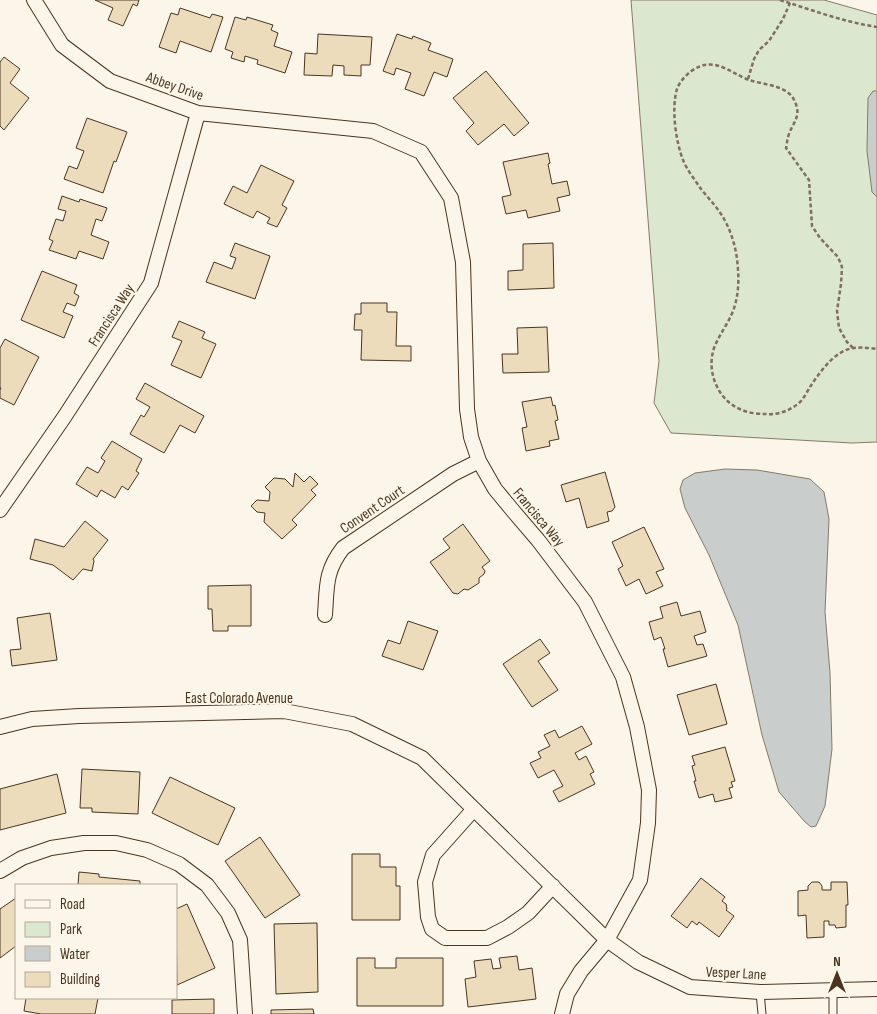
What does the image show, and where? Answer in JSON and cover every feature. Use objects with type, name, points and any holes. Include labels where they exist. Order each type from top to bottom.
[{"type":"street","name":"Abbey Drive","points":[[34,0],[62,46],[110,81],[198,113],[373,131]]},
{"type":"street","name":"Francisca Way","points":[[0,510],[151,283],[198,113]]},
{"type":"street","name":"Francisca Way","points":[[373,131],[421,152],[451,198],[463,262],[467,409],[471,437],[478,461],[496,489],[586,602],[623,677],[637,727],[649,790],[646,846],[640,880],[607,940],[581,971],[567,994],[562,1014]]},
{"type":"street","name":"Convent Court","points":[[326,615],[329,571],[343,548],[453,474],[478,461]]},
{"type":"street","name":"East Colorado Avenue","points":[[0,727],[32,719],[79,716],[284,711],[352,724],[422,758],[607,940]]},
{"type":"street","points":[[474,809],[433,855],[425,882],[428,917],[432,930],[445,938],[486,938],[508,927],[528,913],[553,886]]},
{"type":"street","points":[[0,871],[22,858],[51,848],[84,843],[116,843],[147,850],[179,864],[207,885],[228,913],[240,940],[245,1014]]},
{"type":"street","name":"Vesper Lane","points":[[607,940],[638,962],[690,987],[760,992],[877,989]]},
{"type":"lane","points":[[833,990],[833,1014]]},
{"type":"lane","points":[[760,992],[762,1014]]},
{"type":"path","points":[[780,0],[831,17],[877,26]]},
{"type":"path","points":[[748,79],[754,59],[759,50],[769,41],[783,19],[790,3]]},
{"type":"path","points":[[853,348],[839,328],[837,311],[842,284],[842,267],[838,257],[820,238],[812,226],[809,180],[786,148],[788,137],[798,115],[795,101],[789,93],[779,88],[748,79],[720,66],[710,64],[698,66],[686,75],[677,88],[674,108],[676,132],[684,160],[700,187],[724,218],[734,242],[738,270],[738,293],[733,311],[714,349],[713,378],[718,390],[728,402],[742,410],[758,414],[773,414],[787,410],[801,401],[829,362],[840,353],[853,348],[877,349]]},
{"type":"green space","points":[[631,0],[824,0],[877,15],[877,442],[852,443],[671,433],[654,403],[659,361]]},
{"type":"water","points":[[873,91],[877,91],[877,197],[872,192],[867,151],[868,98]]},
{"type":"water","points":[[725,469],[757,470],[810,479],[824,492],[829,519],[825,612],[830,673],[832,749],[825,806],[816,826],[811,827],[805,822],[779,792],[762,735],[738,625],[709,555],[685,508],[680,489],[683,480],[695,473]]},
{"type":"building","points":[[95,0],[139,0],[137,6],[133,4],[123,26],[108,20],[113,8]]},
{"type":"building","points":[[180,8],[210,18],[212,14],[223,17],[211,52],[180,41],[176,53],[159,47],[171,13],[178,15]]},
{"type":"building","points":[[235,17],[246,20],[247,17],[273,25],[271,30],[278,33],[274,46],[292,52],[285,73],[257,64],[258,60],[245,56],[244,62],[231,58],[233,52],[225,49]]},
{"type":"building","points":[[318,34],[372,37],[370,65],[361,65],[361,76],[344,75],[344,66],[333,65],[332,76],[304,75],[305,53],[317,54]]},
{"type":"building","points":[[397,34],[412,39],[413,36],[431,43],[428,50],[453,59],[447,77],[434,72],[424,96],[405,89],[411,73],[396,68],[394,75],[383,71]]},
{"type":"building","points":[[4,57],[20,69],[10,83],[29,98],[4,130],[0,126],[0,62]]},
{"type":"building","points":[[486,71],[529,123],[514,136],[504,124],[478,145],[466,131],[474,123],[453,98]]},
{"type":"building","points":[[87,118],[127,132],[103,193],[64,179],[69,166],[77,169],[84,151],[76,148]]},
{"type":"building","points":[[548,153],[552,184],[567,181],[570,195],[557,198],[560,211],[528,218],[526,210],[506,214],[502,197],[511,195],[503,162]]},
{"type":"building","points":[[261,165],[294,181],[282,205],[287,208],[277,227],[267,223],[270,218],[257,211],[253,218],[224,204],[233,186],[247,193]]},
{"type":"building","points":[[62,196],[79,202],[80,199],[107,208],[102,221],[96,219],[91,235],[109,242],[103,259],[79,251],[76,259],[49,250],[53,241],[49,239],[56,219],[63,221],[66,211],[58,209]]},
{"type":"building","points":[[235,243],[270,256],[255,299],[206,282],[214,262],[232,269],[236,258],[230,256]]},
{"type":"building","points":[[553,243],[554,288],[508,290],[508,271],[523,270],[523,244]]},
{"type":"building","points":[[42,271],[77,285],[74,293],[79,296],[75,306],[67,303],[63,312],[73,316],[64,338],[21,320]]},
{"type":"building","points":[[361,303],[387,303],[387,312],[397,312],[396,346],[411,346],[411,361],[361,360],[362,330],[354,330],[355,314],[361,314]]},
{"type":"building","points":[[179,321],[205,332],[202,338],[216,344],[201,378],[171,365],[182,341],[172,337]]},
{"type":"building","points":[[547,327],[549,372],[503,373],[502,354],[518,354],[517,328]]},
{"type":"building","points":[[5,339],[39,357],[14,405],[0,398],[0,348]]},
{"type":"building","points":[[145,383],[204,416],[195,433],[180,425],[164,453],[130,434],[141,415],[144,417],[150,407],[136,399]]},
{"type":"building","points":[[551,397],[558,420],[555,421],[559,439],[549,441],[550,446],[526,451],[522,428],[527,427],[522,402]]},
{"type":"building","points":[[112,441],[142,459],[136,471],[139,473],[128,490],[122,486],[115,498],[101,490],[97,497],[76,484],[87,467],[98,473],[105,461],[101,458]]},
{"type":"building","points":[[605,472],[615,507],[612,511],[607,512],[609,521],[587,528],[579,498],[566,502],[561,485]]},
{"type":"building","points":[[295,473],[304,482],[310,476],[318,484],[311,490],[316,495],[292,520],[297,525],[282,539],[264,522],[265,513],[257,512],[251,506],[257,500],[269,501],[270,492],[265,487],[274,478],[285,479],[293,487]]},
{"type":"building","points":[[85,521],[108,540],[93,559],[92,571],[83,569],[73,580],[53,565],[30,559],[35,539],[64,547]]},
{"type":"building","points":[[463,524],[490,561],[482,567],[485,571],[479,578],[479,583],[468,590],[464,589],[458,594],[453,593],[430,562],[450,548],[443,539]]},
{"type":"building","points":[[644,527],[664,569],[656,572],[663,586],[646,594],[639,579],[626,586],[618,569],[623,566],[612,542]]},
{"type":"building","points":[[251,585],[251,626],[228,626],[228,631],[213,631],[212,609],[208,609],[208,586]]},
{"type":"building","points":[[677,602],[681,616],[700,611],[706,632],[694,636],[697,645],[703,644],[707,656],[668,667],[661,637],[654,640],[649,622],[663,618],[660,607]]},
{"type":"building","points":[[50,613],[57,660],[12,666],[10,650],[21,649],[17,618]]},
{"type":"building","points":[[408,621],[438,631],[423,670],[382,656],[388,640],[400,644]]},
{"type":"building","points":[[540,639],[550,653],[538,661],[558,690],[532,707],[503,664]]},
{"type":"building","points":[[716,684],[727,724],[689,735],[677,695]]},
{"type":"building","points":[[582,726],[592,744],[575,753],[579,760],[586,756],[594,772],[590,774],[595,784],[559,802],[553,791],[563,786],[554,770],[538,778],[530,763],[541,758],[538,752],[550,746],[544,735],[555,730],[559,738]]},
{"type":"building","points":[[725,747],[735,781],[731,782],[733,787],[729,788],[732,798],[715,802],[713,794],[699,798],[694,781],[696,781],[692,766],[695,765],[692,756]]},
{"type":"building","points":[[82,769],[140,772],[138,814],[92,812],[92,808],[80,808]]},
{"type":"building","points":[[57,774],[66,813],[0,830],[0,789]]},
{"type":"building","points":[[170,777],[235,808],[218,845],[152,813]]},
{"type":"building","points":[[260,837],[300,895],[265,918],[225,861]]},
{"type":"building","points":[[352,854],[380,854],[380,867],[396,867],[396,886],[400,886],[400,920],[352,920]]},
{"type":"building","points":[[79,872],[99,874],[99,877],[140,881],[140,884],[78,884]]},
{"type":"building","points":[[701,878],[725,897],[722,901],[726,904],[726,910],[734,916],[719,937],[699,922],[697,925],[692,921],[687,928],[671,916]]},
{"type":"building","points":[[812,882],[819,882],[822,890],[831,890],[831,882],[847,882],[848,905],[846,905],[846,927],[836,928],[835,925],[829,925],[829,921],[824,921],[824,937],[807,938],[806,915],[798,916],[798,891],[808,890],[808,886]]},
{"type":"building","points":[[15,899],[15,947],[0,958],[0,909]]},
{"type":"building","points":[[187,904],[215,968],[178,985],[178,908]]},
{"type":"building","points":[[317,923],[318,992],[276,994],[274,924]]},
{"type":"building","points":[[517,956],[519,970],[532,968],[536,999],[468,1007],[465,979],[476,977],[474,961],[491,959],[493,969],[501,968],[499,958]]},
{"type":"building","points":[[357,958],[375,958],[375,968],[396,968],[396,958],[443,958],[443,1006],[357,1006]]},
{"type":"building","points":[[26,999],[98,999],[95,1014],[41,1014],[24,1011]]},
{"type":"building","points":[[214,999],[214,1014],[172,1014],[172,1000]]},
{"type":"building","points":[[313,1009],[314,1014],[271,1014],[271,1010]]}]
